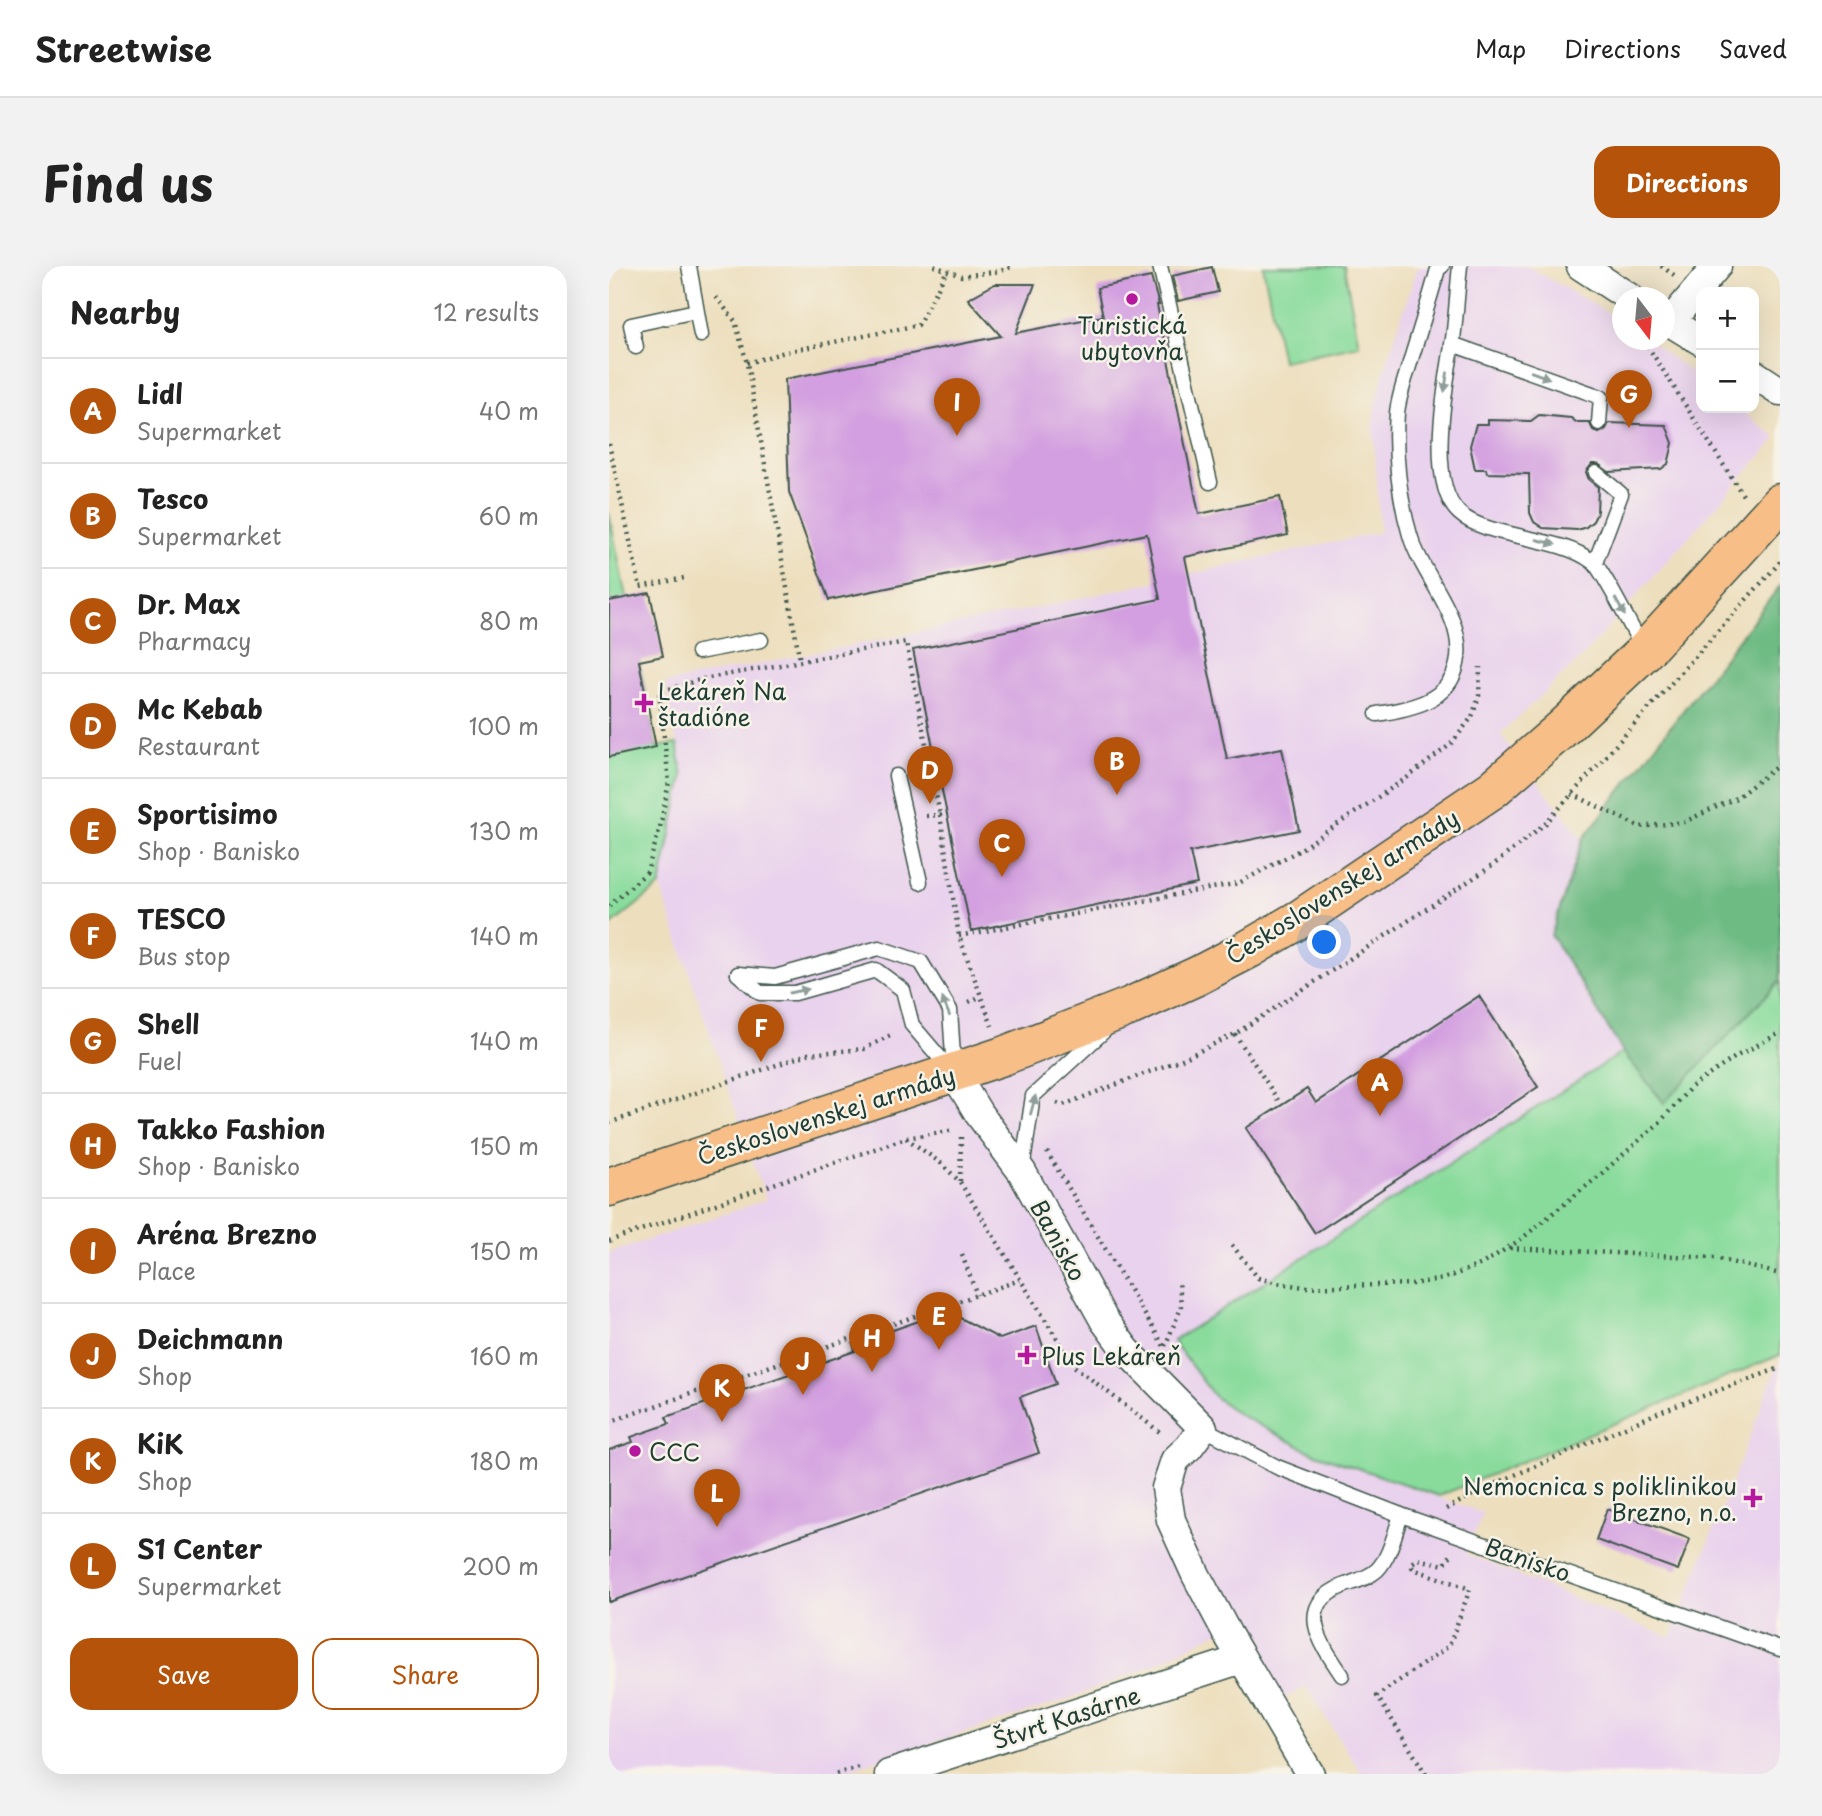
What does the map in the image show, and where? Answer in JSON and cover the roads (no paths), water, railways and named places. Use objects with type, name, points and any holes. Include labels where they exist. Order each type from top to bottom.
[{"type":"main road","name":"Československej armády","points":[[609,1187],[1003,1056],[1131,1006],[1249,949],[1300,919],[1493,789],[1644,652],[1771,514]]},
{"type":"street","points":[[1581,266],[1613,287]]},
{"type":"street","points":[[1675,311],[1717,266]]},
{"type":"street","points":[[1675,325],[1696,338]]},
{"type":"street","points":[[1759,377],[1780,391]]},
{"type":"street","name":"Banisko","points":[[954,1073],[979,1114],[1022,1172],[1104,1320],[1126,1350],[1195,1420]]},
{"type":"street","points":[[1195,1420],[1189,1447],[1175,1460],[1166,1488],[1171,1520],[1196,1575],[1242,1660],[1310,1774]]},
{"type":"street","name":"Štvrť Kasárne","points":[[883,1772],[1242,1660]]},
{"type":"lane","points":[[689,266],[701,335]]},
{"type":"lane","points":[[1160,266],[1210,482]]},
{"type":"lane","points":[[1377,714],[1413,708],[1434,698],[1453,677],[1457,663],[1455,629],[1410,536],[1401,486],[1397,441],[1397,412],[1403,387],[1438,269],[1442,266]]},
{"type":"lane","points":[[1460,266],[1440,432],[1447,492],[1457,512],[1477,524],[1559,546],[1595,563],[1644,652]]},
{"type":"lane","points":[[636,347],[631,325],[696,311]]},
{"type":"lane","points":[[1452,344],[1601,397],[1599,423]]},
{"type":"lane","points":[[1595,473],[1621,494],[1595,563]]},
{"type":"lane","points":[[698,652],[761,640]]},
{"type":"lane","points":[[896,776],[920,882]]},
{"type":"lane","points":[[879,948],[921,962],[950,1010],[954,1073],[912,1025],[903,990],[876,971],[795,993],[760,993],[738,974],[775,977],[879,948]]},
{"type":"lane","points":[[1022,1172],[1033,1096],[1131,1006]]},
{"type":"lane","name":"Banisko","points":[[1195,1420],[1277,1467],[1401,1515],[1780,1649]]},
{"type":"lane","points":[[1342,1675],[1317,1635],[1316,1611],[1329,1592],[1363,1580],[1377,1569],[1385,1558],[1401,1515]]},
{"type":"place","name":"Turistická ubytovňa","points":[[1132,299]]},
{"type":"place","name":"Shell","points":[[1629,428]]},
{"type":"place","name":"Aréna Brezno","points":[[957,436]]},
{"type":"place","name":"Lekáreň Na štadióne","points":[[644,703]]},
{"type":"place","name":"Tesco","points":[[1117,795]]},
{"type":"place","name":"Mc Kebab","points":[[930,804]]},
{"type":"place","name":"Dr. Max","points":[[1002,877]]},
{"type":"place","name":"TESCO","points":[[761,1062]]},
{"type":"place","name":"Lidl","points":[[1380,1116]]},
{"type":"place","name":"Sportisimo","points":[[939,1350]]},
{"type":"place","name":"Plus Lekáreň","points":[[1027,1355]]},
{"type":"place","name":"Takko Fashion","points":[[872,1372]]},
{"type":"place","name":"Deichmann","points":[[803,1395]]},
{"type":"place","name":"KiK","points":[[722,1422]]},
{"type":"place","name":"CCC","points":[[635,1451]]},
{"type":"place","name":"Nemocnica s poliklinikou Brezno, n.o.","points":[[1753,1498]]},
{"type":"place","name":"S1 Center","points":[[717,1527]]}]
